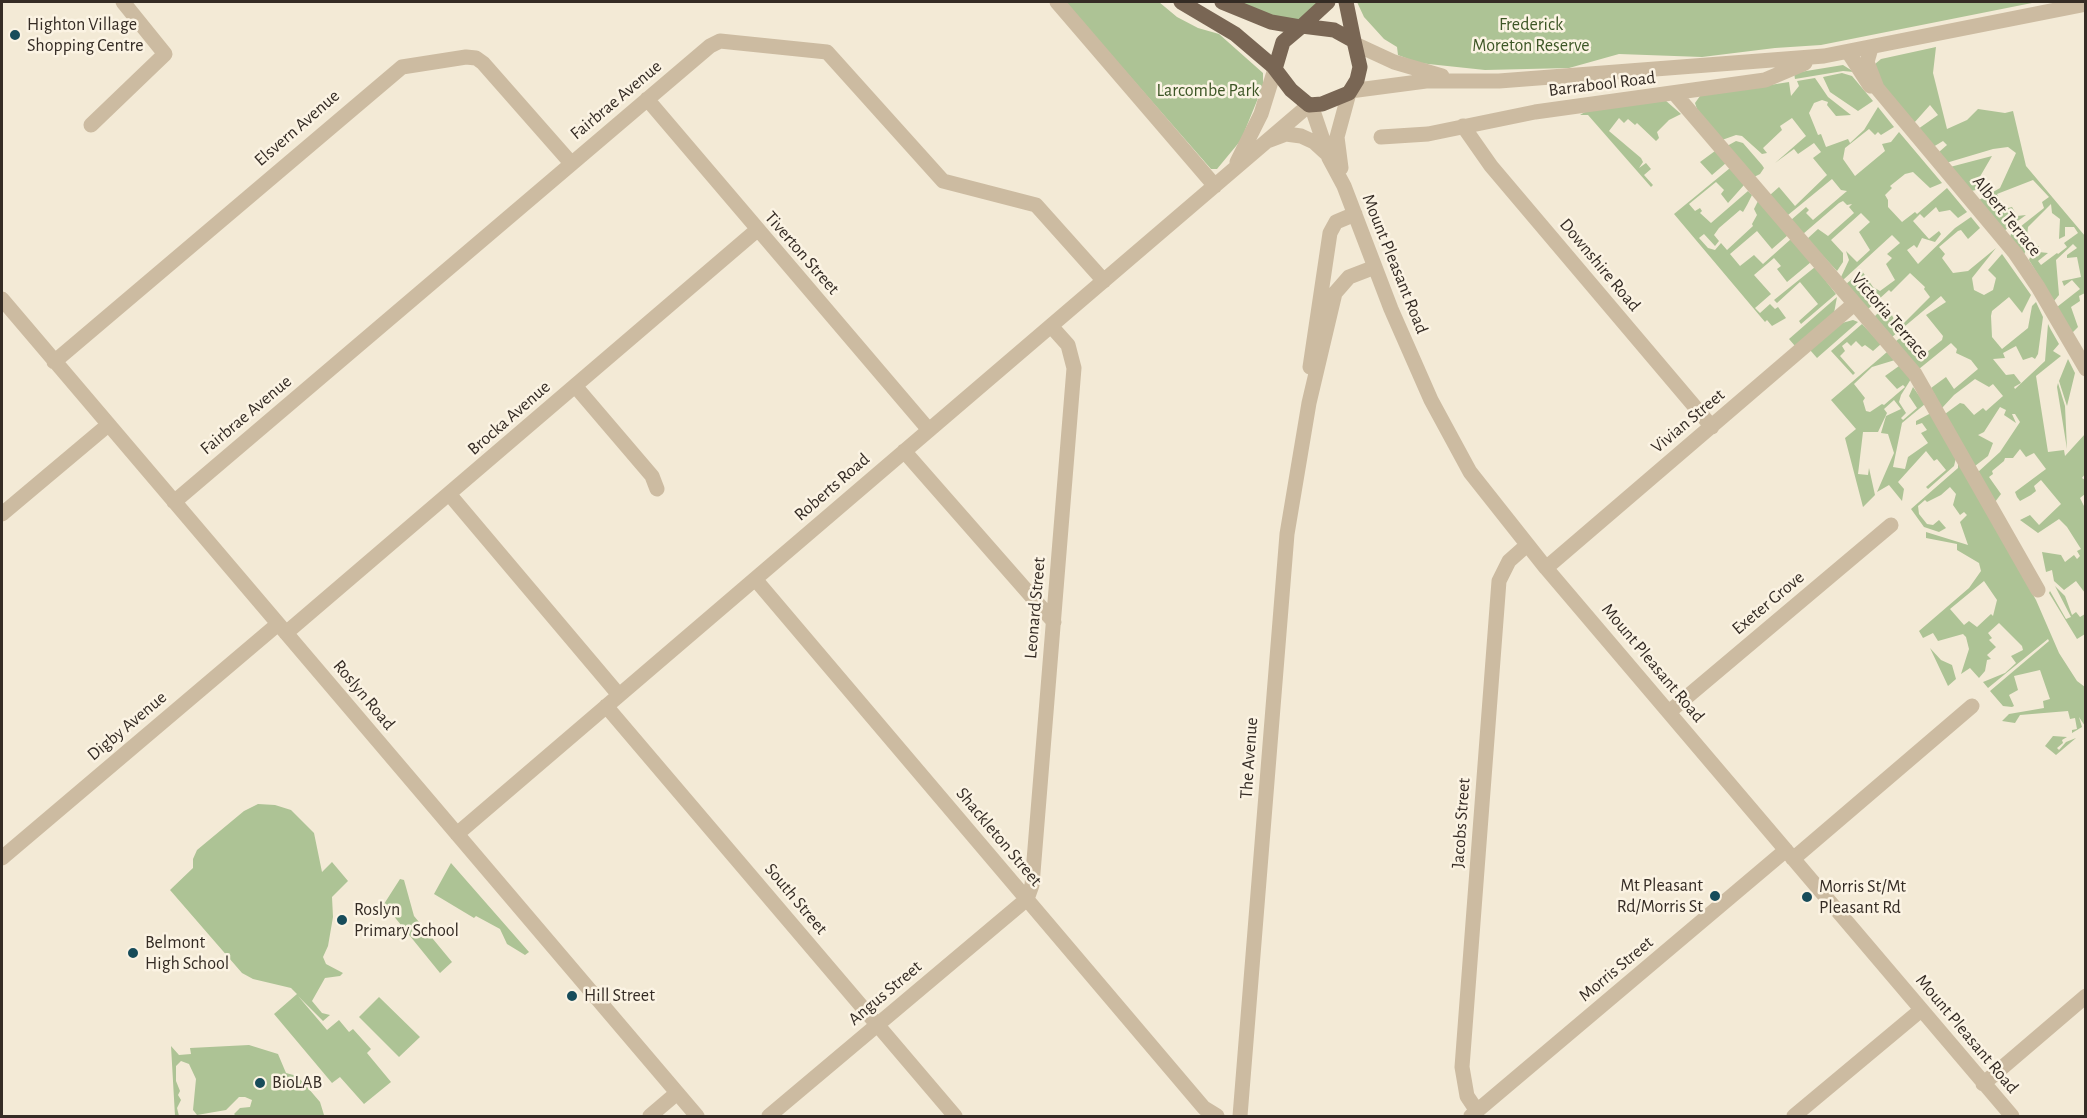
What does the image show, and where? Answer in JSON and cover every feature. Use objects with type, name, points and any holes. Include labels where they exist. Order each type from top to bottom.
[{"type":"main road","points":[[1181,2],[1235,34],[1275,69],[1291,90],[1310,105],[1332,100],[1350,92],[1360,67],[1346,2]]},
{"type":"main road","points":[[1222,2],[1271,22],[1334,30],[1355,42]]},
{"type":"main road","points":[[1275,69],[1283,42],[1328,2]]},
{"type":"street","points":[[91,125],[165,54],[123,2]]},
{"type":"street","points":[[1056,2],[1215,186]]},
{"type":"street","name":"Barrabool Road","points":[[1350,92],[1426,81],[1669,69],[1824,56],[2085,4]]},
{"type":"street","name":"Fairbrae Avenue","points":[[174,502],[647,99],[710,46],[720,41],[827,52],[943,181],[1036,205],[1104,281]]},
{"type":"street","name":"Barrabool Road","points":[[1355,42],[1394,62],[1462,81]]},
{"type":"street","name":"Albert Terrace","points":[[1871,48],[1867,62],[1869,73],[1884,98]]},
{"type":"street","name":"Albert Terrace","points":[[1848,52],[1867,83],[1884,98],[2014,253],[2041,291],[2085,369]]},
{"type":"street","name":"Barrabool Road","points":[[1381,137],[1428,134],[1535,112],[1675,94],[1768,79],[1824,56]]},
{"type":"street","name":"Elsvern Avenue","points":[[54,362],[402,67],[466,57],[476,58],[483,63],[571,164]]},
{"type":"street","name":"Roberts Road","points":[[1233,170],[1261,114],[1275,69]]},
{"type":"street","name":"Mount Pleasant Road","points":[[1344,186],[1337,137],[1350,92]]},
{"type":"street","name":"Victoria Terrace","points":[[1675,94],[1915,374],[2038,590]]},
{"type":"street","name":"Tiverton Street","points":[[647,99],[929,430]]},
{"type":"street","name":"Roberts Road","points":[[457,834],[1310,105]]},
{"type":"street","name":"Mount Pleasant Road","points":[[1310,105],[1329,158],[1344,186],[1355,214],[1390,309],[1448,434],[1470,472],[1546,568],[2012,1116]]},
{"type":"street","name":"Downshire Road","points":[[1463,126],[1491,166],[1712,427]]},
{"type":"street","points":[[1263,144],[1282,135],[1301,136],[1319,146],[1329,158]]},
{"type":"street","name":"The Avenue","points":[[1309,403],[1311,357],[1330,233],[1336,222],[1355,214]]},
{"type":"street","name":"Brocka Avenue","points":[[282,629],[450,495],[757,230]]},
{"type":"street","name":"The Avenue","points":[[1240,1116],[1287,534],[1309,403],[1336,290],[1349,277],[1375,267]]},
{"type":"street","name":"Roslyn Road","points":[[2,299],[697,1116]]},
{"type":"street","name":"Vivian Street","points":[[1546,568],[1854,304]]},
{"type":"street","name":"Leonard Street","points":[[1026,899],[1035,865],[1074,368],[1068,345],[1051,326]]},
{"type":"street","points":[[576,387],[652,476],[657,489]]},
{"type":"street","points":[[2,514],[108,425]]},
{"type":"street","points":[[904,452],[1054,622]]},
{"type":"street","points":[[450,495],[619,695]]},
{"type":"street","name":"Exeter Grove","points":[[1669,712],[1891,525]]},
{"type":"street","name":"Jacobs Street","points":[[1474,1114],[1467,1095],[1462,1067],[1499,581],[1509,561],[1527,545]]},
{"type":"street","name":"Shackleton Street","points":[[755,579],[1204,1108],[1217,1116]]},
{"type":"street","name":"Digby Avenue","points":[[2,858],[282,629]]},
{"type":"street","name":"South Street","points":[[606,706],[955,1116]]},
{"type":"street","name":"Morris Street","points":[[1474,1114],[1972,706]]},
{"type":"street","name":"Angus Street","points":[[769,1116],[1026,899]]},
{"type":"street","points":[[1983,1084],[2085,996]]},
{"type":"street","points":[[1794,1116],[1921,1010]]},
{"type":"street","points":[[650,1116],[677,1093]]},
{"type":"green space","name":"Larcombe Park","points":[[1065,2],[1159,2],[1177,17],[1198,28],[1219,34],[1263,73],[1263,86],[1241,140],[1217,169],[1211,169]]},
{"type":"green space","points":[[1222,2],[1323,2],[1302,26]]},
{"type":"green space","name":"Frederick Moreton Reserve","points":[[1357,2],[2037,2],[1821,45],[1702,57],[1619,54],[1569,68],[1485,70],[1419,63],[1398,55],[1397,47],[1384,39],[1364,17]]},
{"type":"green space","points":[[1936,47],[1933,73],[1947,129],[1967,120],[1978,109],[2005,113],[2013,111],[2026,166],[2085,236],[2085,293],[2079,296],[2080,301],[2071,307],[2078,327],[2072,333],[2057,307],[2080,289],[2072,280],[2064,286],[2062,281],[2081,277],[2077,257],[2067,258],[2067,255],[2077,248],[2073,244],[2056,260],[2059,295],[2054,301],[2029,260],[2034,246],[2039,246],[2039,252],[2048,253],[2038,261],[2041,265],[2058,254],[2067,247],[2064,243],[2078,233],[2074,227],[2065,227],[2065,236],[2059,239],[2060,219],[2052,213],[2051,204],[2028,227],[2027,236],[2030,237],[2024,255],[2010,237],[2011,234],[2044,208],[2042,202],[2049,197],[2033,180],[1997,194],[2004,209],[2012,207],[2017,216],[2026,215],[2004,231],[1979,200],[2000,188],[2016,153],[2008,147],[1993,149],[1946,163],[1939,152],[1947,145],[1943,141],[1933,147],[1918,129],[1938,115],[1930,105],[1914,123],[1876,78],[1875,64],[1881,59]]},
{"type":"green space","points":[[1843,65],[1854,72],[1843,71],[1795,79],[1794,73]]},
{"type":"green space","points":[[1842,73],[1852,76],[1873,101],[1858,111],[1830,92],[1823,77]]},
{"type":"green space","points":[[1815,78],[1828,97],[1851,115],[1836,116],[1827,105],[1828,102],[1822,100],[1814,103],[1809,113],[1826,147],[1848,139],[1850,143],[1864,130],[1878,107],[1894,127],[1881,135],[1878,132],[1875,135],[1869,129],[1845,148],[1843,159],[1855,176],[1885,151],[1882,144],[1891,142],[1899,132],[1942,183],[1930,188],[1913,172],[1905,174],[1890,186],[1892,188],[1885,195],[1888,207],[1902,222],[1915,212],[1917,214],[1947,188],[1967,212],[1958,218],[1950,210],[1939,212],[1936,207],[1924,218],[1920,214],[1913,221],[1929,239],[1939,231],[1941,234],[1935,242],[1922,238],[1917,248],[1914,245],[1907,250],[1918,264],[1955,228],[1971,217],[1980,228],[1968,239],[1961,230],[1958,231],[1939,247],[1945,254],[1942,258],[1953,273],[1968,271],[1996,248],[1972,278],[1974,290],[1984,295],[1993,290],[1996,278],[1988,270],[2002,254],[2031,295],[2022,313],[2009,297],[1992,311],[1992,337],[2002,349],[2028,328],[2032,306],[2036,302],[2043,317],[2038,354],[2035,359],[2032,357],[2023,360],[2016,346],[2003,353],[2005,358],[1993,359],[2006,375],[2014,374],[2021,383],[2014,387],[2015,389],[2045,361],[2048,324],[2059,344],[2053,351],[2061,356],[2036,376],[2048,452],[2064,450],[2065,456],[2085,434],[2085,474],[2082,478],[2085,480],[2085,494],[2080,498],[2085,508],[2085,593],[2076,581],[2064,590],[2054,581],[2052,570],[2046,572],[2042,552],[2061,555],[2065,562],[2074,555],[2077,559],[2080,556],[2077,551],[2081,549],[2067,527],[2059,519],[2038,533],[2020,520],[2030,515],[2039,525],[2061,504],[2041,480],[2034,486],[2036,491],[2031,495],[2020,501],[2017,497],[2015,492],[2046,469],[2034,453],[2026,457],[2020,449],[2013,458],[2005,458],[1992,471],[1993,474],[1989,477],[2001,494],[1995,502],[1978,472],[2000,452],[2020,422],[2015,414],[2012,414],[2016,423],[2004,415],[2006,410],[2000,407],[1984,432],[1978,435],[1993,443],[1988,456],[1975,466],[1945,414],[1960,403],[1964,404],[1974,415],[1983,408],[1986,411],[2003,396],[1993,384],[1989,387],[1975,379],[1954,395],[1942,408],[1931,388],[1946,377],[1954,389],[1978,369],[1971,360],[1956,353],[1957,349],[1951,343],[1919,369],[1896,341],[1903,336],[1922,356],[1942,340],[1943,336],[1926,315],[1946,302],[1941,296],[1892,337],[1874,317],[1880,311],[1891,313],[1897,326],[1904,323],[1930,297],[1925,287],[1910,273],[1891,292],[1889,290],[1867,310],[1846,284],[1862,271],[1873,287],[1880,291],[1895,280],[1886,264],[1892,258],[1887,254],[1900,243],[1892,235],[1843,280],[1841,277],[1849,260],[1846,251],[1857,262],[1870,250],[1859,232],[1870,222],[1861,213],[1831,240],[1843,253],[1843,262],[1837,271],[1807,239],[1818,229],[1828,236],[1854,213],[1849,207],[1852,204],[1847,205],[1843,201],[1839,203],[1803,234],[1791,220],[1806,207],[1809,210],[1806,213],[1813,220],[1847,191],[1841,190],[1832,179],[1788,215],[1770,195],[1779,187],[1795,206],[1827,175],[1813,158],[1821,152],[1814,143],[1798,154],[1794,149],[1775,163],[1806,136],[1792,118],[1780,126],[1782,130],[1763,148],[1767,153],[1762,154],[1742,136],[1736,135],[1722,140],[1697,109],[1695,103],[1700,96],[1789,82],[1791,96],[1799,86],[1797,81]]},
{"type":"green space","points":[[1665,100],[1681,114],[1669,120],[1657,132],[1659,138],[1656,141],[1637,123],[1635,125],[1628,119],[1624,123],[1619,118],[1609,131],[1641,158],[1643,162],[1639,168],[1646,163],[1651,169],[1644,175],[1653,185],[1651,187],[1588,115],[1580,115],[1588,110]]},
{"type":"green space","points":[[1736,141],[1743,143],[1762,165],[1764,168],[1760,174],[1754,177],[1727,146]]},
{"type":"green space","points":[[1715,151],[1726,163],[1712,175],[1700,162]]},
{"type":"green space","points":[[1992,156],[1978,180],[1986,185],[1976,190],[1971,191],[1950,167]]},
{"type":"green space","points":[[1730,168],[1744,185],[1728,203],[1721,194],[1724,190],[1716,182],[1689,204],[1695,211],[1700,208],[1702,211],[1700,213],[1711,223],[1748,191],[1752,195],[1743,212],[1740,210],[1719,228],[1714,235],[1719,241],[1715,246],[1704,234],[1699,238],[1708,248],[1715,250],[1721,243],[1727,250],[1753,226],[1757,215],[1754,209],[1758,201],[1788,235],[1772,249],[1757,231],[1730,254],[1740,266],[1754,255],[1763,264],[1791,239],[1811,262],[1787,282],[1777,269],[1781,266],[1774,258],[1754,275],[1771,294],[1755,308],[1760,313],[1770,304],[1775,309],[1778,307],[1786,318],[1772,326],[1767,320],[1765,322],[1674,214]]},
{"type":"green space","points":[[1815,267],[1836,294],[1801,324],[1799,321],[1818,304],[1800,282],[1777,303],[1774,300]]},
{"type":"green space","points":[[1837,297],[1834,313],[1795,346],[1789,339]]},
{"type":"green space","points":[[1853,320],[1858,322],[1817,358],[1810,350],[1842,323]]},
{"type":"green space","points":[[1862,324],[1881,344],[1873,351],[1865,345],[1862,347],[1856,341],[1851,346],[1847,342],[1842,346],[1845,351],[1840,356],[1855,373],[1853,375],[1831,351]]},
{"type":"green space","points":[[1887,352],[1895,360],[1872,367],[1854,384],[1865,398],[1863,401],[1866,411],[1870,412],[1884,405],[1905,387],[1903,385],[1897,389],[1885,376],[1899,366],[1911,379],[1899,402],[1906,413],[1901,418],[1903,420],[1917,408],[1909,396],[1913,387],[1925,404],[1902,423],[1893,467],[1905,469],[1908,457],[1928,443],[1921,433],[1927,430],[1922,423],[1916,425],[1916,421],[1931,413],[1956,458],[1954,466],[1928,489],[1926,487],[1946,470],[1926,451],[1898,482],[1904,489],[1902,501],[1889,485],[1877,492],[1894,453],[1888,434],[1881,433],[1886,416],[1901,409],[1894,400],[1884,409],[1887,413],[1878,432],[1863,432],[1858,474],[1868,475],[1869,468],[1875,495],[1863,507],[1845,438],[1856,429],[1831,400]]},
{"type":"green space","points":[[2068,359],[2075,373],[2067,406],[2059,381]]},
{"type":"green space","points":[[2058,383],[2065,406],[2067,449],[2057,387]]},
{"type":"green space","points":[[1958,462],[2036,600],[2059,653],[2077,681],[2085,687],[2086,730],[2084,731],[2085,726],[2079,717],[2082,727],[2072,733],[2072,730],[2077,729],[2075,718],[2070,719],[2068,711],[2020,715],[2015,723],[2002,721],[2009,714],[2044,708],[2043,701],[2050,699],[2040,670],[2014,676],[2018,690],[2009,695],[2014,706],[2012,707],[2003,706],[1990,691],[2049,641],[2048,639],[1988,688],[1983,682],[2005,673],[2016,663],[2011,656],[2023,650],[2022,646],[1999,623],[1988,633],[1992,638],[1989,640],[1996,647],[1987,655],[1991,659],[1987,660],[1985,671],[1979,678],[1970,668],[1961,674],[1969,649],[1963,634],[1938,641],[1933,633],[1923,638],[1919,631],[1969,588],[1981,571],[1979,563],[1957,550],[1957,544],[1926,538],[1926,532],[1968,545],[1960,522],[1967,515],[1964,512],[1960,515],[1953,505],[1956,494],[1950,487],[1941,495],[1927,502],[1925,500],[1918,506],[1919,514],[1927,524],[1933,525],[1939,520],[1946,528],[1939,532],[1924,527],[1911,509],[1958,468]],"holes":[[[1984,581],[1997,600],[1993,616],[1991,614],[1977,627],[1969,621],[1964,625],[1950,609]]]},
{"type":"green space","points":[[2055,586],[2065,596],[2072,615],[2076,612],[2080,617],[2085,614],[2085,634],[2077,639],[2049,593],[2050,591],[2066,619],[2071,617]]},
{"type":"green space","points":[[1930,648],[1941,660],[1952,665],[1956,679],[1948,686]]},
{"type":"green space","points":[[2053,736],[2067,737],[2057,748],[2059,750],[2066,742],[2076,738],[2056,755],[2045,746]]},
{"type":"green space","points":[[258,804],[275,805],[291,810],[314,833],[322,872],[332,862],[348,881],[332,897],[333,917],[328,946],[323,957],[326,964],[343,973],[340,976],[325,978],[312,1001],[322,1013],[330,1015],[323,1021],[298,996],[327,1030],[339,1020],[349,1032],[353,1029],[371,1049],[367,1053],[391,1082],[364,1104],[340,1077],[332,1083],[274,1014],[297,994],[291,988],[253,979],[242,973],[170,890],[193,868],[193,859],[197,850],[244,811]]},
{"type":"green space","points":[[451,863],[529,952],[525,955],[507,944],[500,929],[476,916],[474,918],[434,894]]},
{"type":"green space","points":[[400,879],[404,880],[414,916],[452,962],[440,973],[384,904]]},
{"type":"green space","points":[[379,997],[420,1037],[399,1057],[359,1017]]},
{"type":"green space","points":[[249,1045],[278,1054],[286,1073],[297,1076],[308,1088],[320,1102],[324,1115],[236,1116],[234,1114],[240,1108],[250,1107],[252,1100],[239,1097],[226,1110],[197,1115],[193,1110],[196,1079],[189,1064],[181,1061],[176,1066],[176,1081],[180,1091],[178,1095],[181,1100],[177,1108],[179,1116],[175,1116],[171,1046],[179,1055],[191,1054],[190,1048]]},
{"type":"place","name":"Highton Village Shopping Centre","points":[[15,35]]},
{"type":"place","name":"Mt Pleasant Rd/Morris St","points":[[1715,896]]},
{"type":"place","name":"Morris St/Mt Pleasant Rd","points":[[1807,897]]},
{"type":"place","name":"Roslyn Primary School","points":[[342,920]]},
{"type":"place","name":"Belmont High School","points":[[133,953]]},
{"type":"place","name":"Hill Street","points":[[572,996]]},
{"type":"place","name":"BioLAB","points":[[260,1083]]}]
